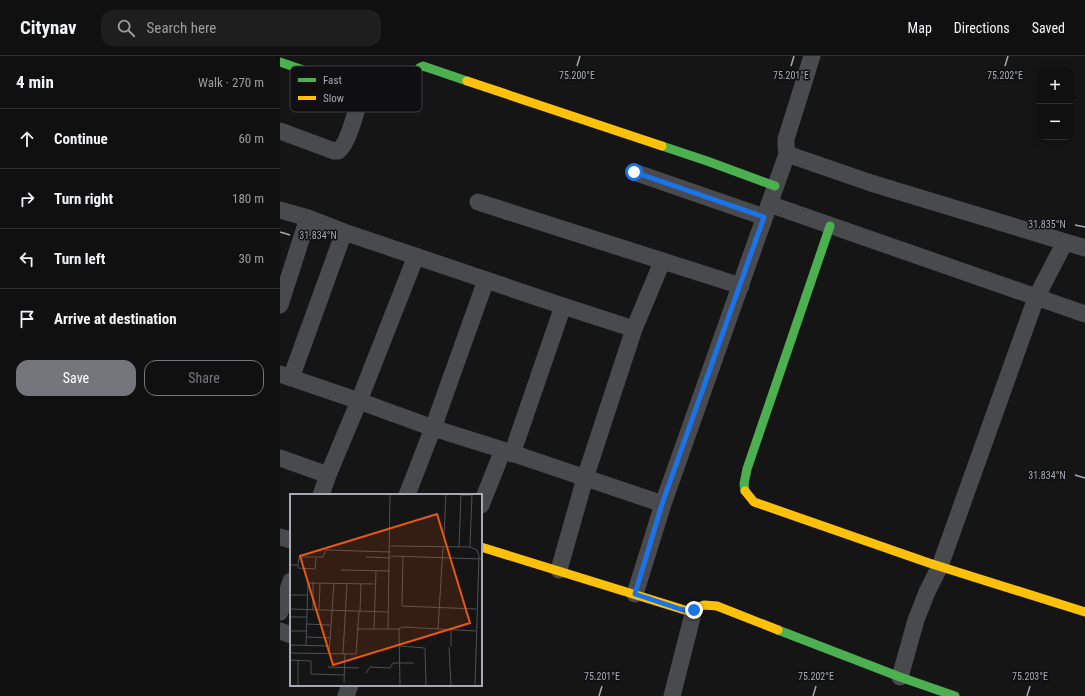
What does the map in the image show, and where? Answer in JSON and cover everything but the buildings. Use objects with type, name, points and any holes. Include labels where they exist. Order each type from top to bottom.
[{"type":"street","points":[[635,594],[662,504],[787,154],[786,139],[812,56]]},
{"type":"street","points":[[280,62],[292,66]]},
{"type":"street","points":[[422,66],[707,161],[775,186]]},
{"type":"street","points":[[280,131],[334,151],[338,151],[344,146],[355,112]]},
{"type":"street","points":[[787,154],[871,183],[1085,248]]},
{"type":"street","points":[[634,172],[767,211],[830,226],[1085,314]]},
{"type":"street","points":[[478,202],[741,286]]},
{"type":"street","points":[[280,210],[308,218],[344,232],[563,306],[634,328]]},
{"type":"street","points":[[280,305],[308,218]]},
{"type":"street","points":[[830,226],[747,469],[743,487],[744,493],[754,502],[940,566],[1085,612]]},
{"type":"street","points":[[344,232],[286,376],[433,428],[662,504]]},
{"type":"street","points":[[900,677],[916,620],[927,592],[940,566],[1036,298],[1065,242]]},
{"type":"street","points":[[321,494],[416,256]]},
{"type":"street","points":[[558,570],[584,478],[634,328],[662,262]]},
{"type":"street","points":[[407,494],[433,428],[486,280]]},
{"type":"street","points":[[482,503],[508,452],[563,306]]},
{"type":"street","points":[[280,458],[328,475]]},
{"type":"street","points":[[280,537],[290,540]]},
{"type":"street","points":[[482,547],[684,610],[694,610],[701,605],[708,604],[716,606],[900,677],[955,696]]},
{"type":"street","points":[[280,612],[287,584]]},
{"type":"street","points":[[672,696],[694,610]]},
{"type":"street","points":[[280,631],[290,635]]},
{"type":"street","points":[[346,696],[350,686]]},
{"type":"traffic: fast","points":[[280,62],[292,66]]},
{"type":"traffic: fast","points":[[422,66],[467,81]]},
{"type":"traffic: fast","points":[[662,146],[775,186]]},
{"type":"traffic: fast","points":[[745,491],[744,484],[747,469],[830,226]]},
{"type":"traffic: fast","points":[[778,630],[900,677],[955,696]]},
{"type":"traffic: slow","points":[[467,81],[662,146]]},
{"type":"traffic: slow","points":[[745,491],[754,502],[929,563],[1085,612]]},
{"type":"traffic: slow","points":[[482,547],[688,611],[704,605],[717,606],[778,630]]},
{"type":"route","points":[[634,172],[764,217],[741,286],[662,504],[635,594],[680,609],[688,611],[694,610]]}]
